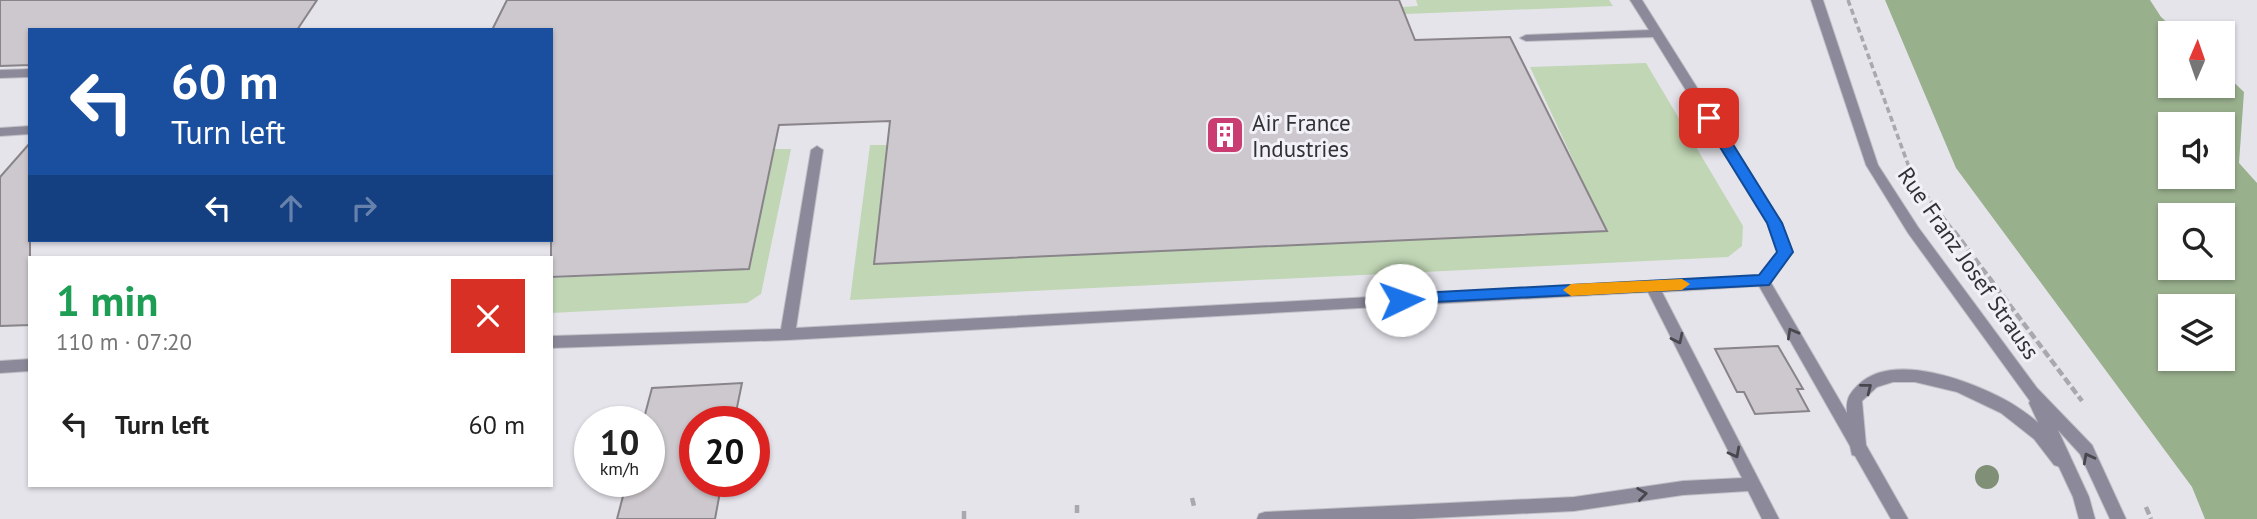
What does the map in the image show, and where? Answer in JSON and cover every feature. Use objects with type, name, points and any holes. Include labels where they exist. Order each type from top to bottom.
[{"type":"street","points":[[1636,0],[1774,223],[1785,252],[1763,281]]},
{"type":"street","name":"Rue Franz Josef Strauss","points":[[1817,0],[1872,164],[1913,230],[2032,392],[2086,450],[2118,519]]},
{"type":"street","points":[[1526,38],[1656,33]]},
{"type":"street","points":[[0,74],[28,73]]},
{"type":"street","points":[[0,132],[28,131]]},
{"type":"street","points":[[788,334],[817,150]]},
{"type":"street","points":[[553,342],[788,334],[1763,281]]},
{"type":"street","points":[[1763,281],[1900,519]]},
{"type":"street","points":[[1652,286],[1771,519]]},
{"type":"street","points":[[0,367],[28,365]]},
{"type":"street","points":[[1858,450],[1854,399],[1872,382],[1906,374],[1958,384],[2004,409],[2040,433],[2063,464]]},
{"type":"street","name":"Rue Franz Josef Strauss","points":[[2032,392],[2063,464],[2081,497],[2087,519]]},
{"type":"street","points":[[1265,519],[1574,504],[1683,488],[1752,484]]},
{"type":"path","points":[[1848,0],[1913,177],[2086,407]]},
{"type":"path","points":[[2141,496],[2151,519]]},
{"type":"path","points":[[1192,498],[1194,506]]},
{"type":"path","points":[[1077,505],[1077,513]]},
{"type":"path","points":[[964,511],[964,519]]},
{"type":"green space","points":[[1416,0],[1609,0],[1613,6],[1405,14],[1402,7],[1418,6]]},
{"type":"green space","points":[[1885,0],[2150,0],[2166,21],[2158,21],[2158,98],[2235,98],[2235,83],[2244,92],[2239,163],[2257,183],[2257,519],[2205,519],[2192,487],[1956,168]]},
{"type":"green space","points":[[1646,63],[1743,226],[1742,246],[1728,257],[850,300],[870,145],[888,145],[875,264],[1606,231],[1530,67]]},
{"type":"green space","points":[[774,149],[791,149],[761,294],[747,303],[553,313],[553,278],[749,269]]},
{"type":"building","points":[[0,0],[317,0],[298,28],[28,28],[28,65],[0,66]]},
{"type":"building","name":"Air France Industries","points":[[507,0],[1399,0],[1415,40],[1510,37],[1607,231],[874,264],[890,121],[779,125],[749,269],[553,277],[553,28],[493,28]]},
{"type":"building","points":[[28,145],[28,325],[0,326],[0,177]]},
{"type":"building","points":[[1778,346],[1803,389],[1797,389],[1809,411],[1755,414],[1744,392],[1737,392],[1715,349]]},
{"type":"building","points":[[742,383],[737,406],[679,406],[679,497],[719,497],[715,519],[617,519],[623,497],[665,497],[665,406],[647,406],[652,388]]},
{"type":"slow traffic","points":[[1571,290],[1682,284]]},
{"type":"place","name":"Air France Industries","points":[[1225,135]]},
{"type":"route","points":[[1401,300],[1763,281],[1785,252],[1774,223],[1709,118]]}]
